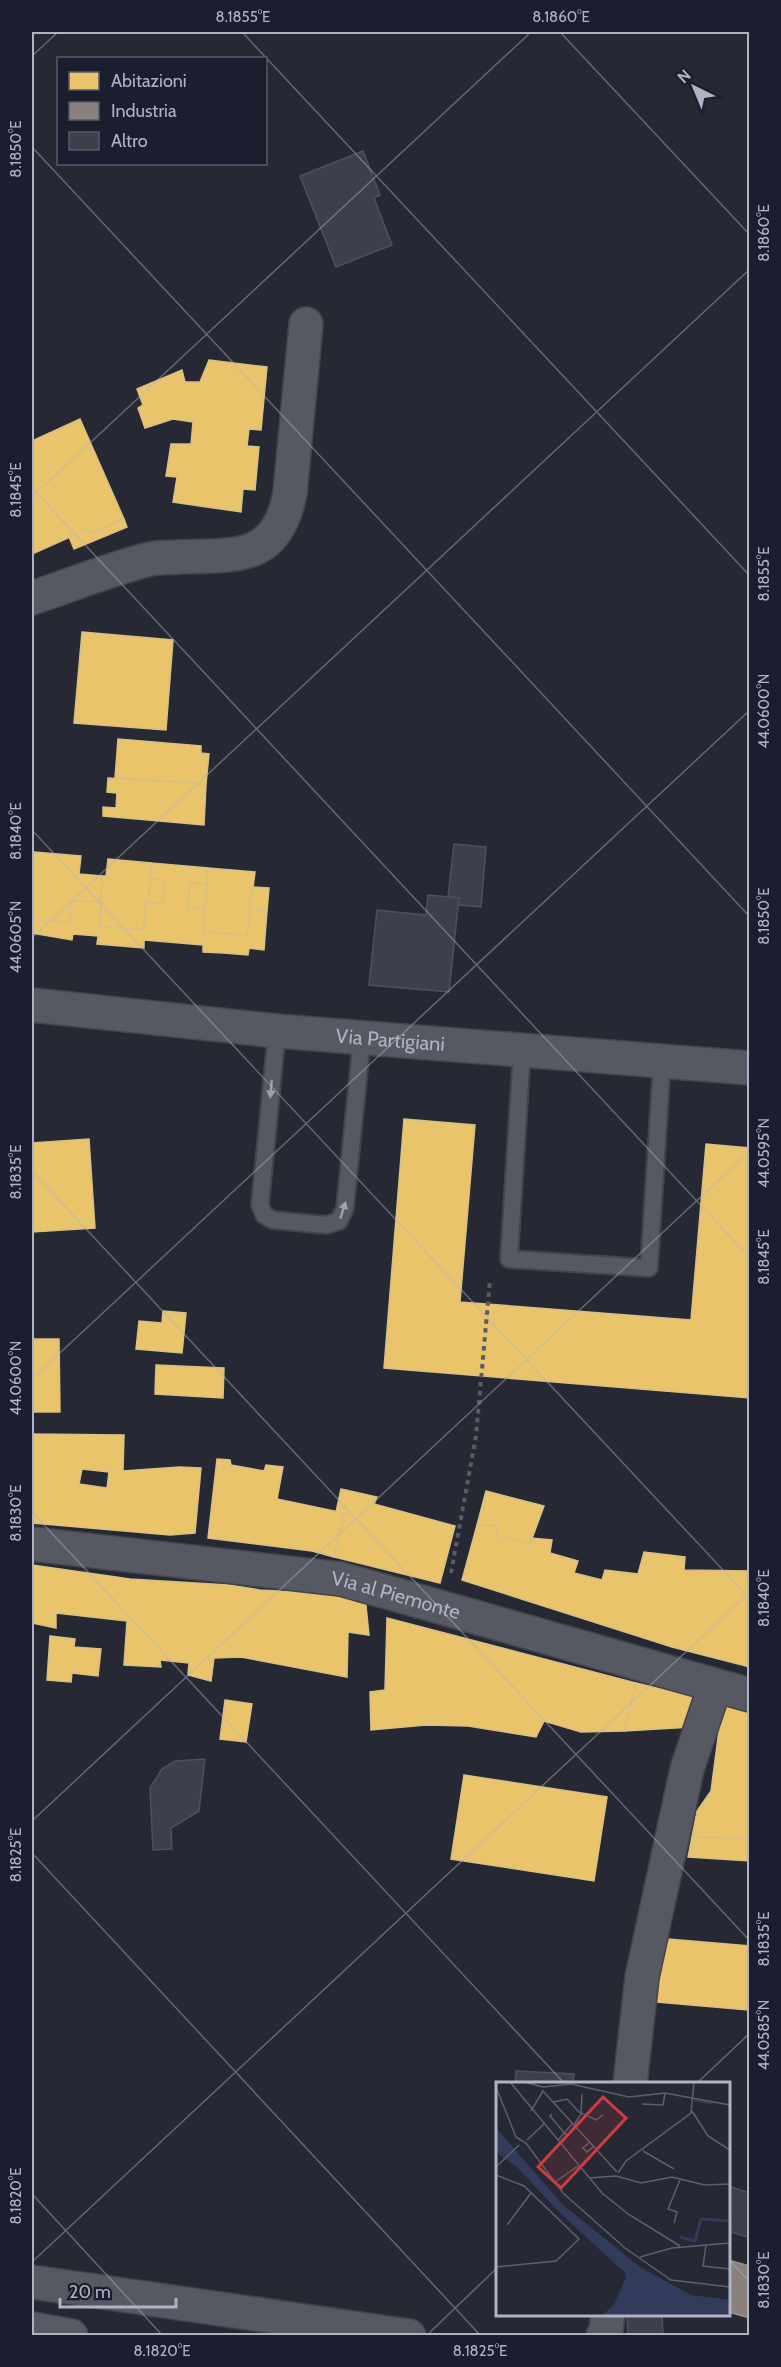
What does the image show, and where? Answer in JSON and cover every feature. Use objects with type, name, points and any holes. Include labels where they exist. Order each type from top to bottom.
[{"type":"main road","points":[[32,2329],[71,2336]]},
{"type":"street","points":[[32,598],[152,558],[238,555],[258,547],[275,533],[286,514],[290,493],[306,324]]},
{"type":"street","name":"Via Partigiani","points":[[32,1005],[277,1031],[750,1068]]},
{"type":"street","name":"Via al Piemonte","points":[[32,1544],[341,1579],[750,1695]]},
{"type":"street","points":[[630,2082],[644,1966],[687,1770],[715,1686]]},
{"type":"street","points":[[32,2282],[409,2336]]},
{"type":"street","points":[[603,2336],[608,2316]]},
{"type":"lane","points":[[277,1031],[260,1205],[264,1215],[273,1220],[326,1225],[339,1221],[345,1208],[362,1038]]},
{"type":"lane","points":[[522,1050],[509,1259],[649,1268],[662,1061]]},
{"type":"path","points":[[444,1609],[476,1436],[490,1278],[509,1259]]},
{"type":"building: Abitazioni","points":[[209,360],[267,367],[261,430],[249,429],[247,446],[259,447],[255,490],[243,489],[241,512],[173,502],[177,477],[166,476],[171,444],[191,444],[193,422],[173,419],[145,428],[138,408],[143,405],[137,389],[182,370],[185,382],[200,382]]},
{"type":"building: Abitazioni","points":[[80,419],[124,519],[90,534],[88,529],[32,554],[32,441]]},
{"type":"building: Abitazioni","points":[[124,519],[127,527],[74,549],[69,537],[88,529],[90,534]]},
{"type":"building: Abitazioni","points":[[82,632],[173,640],[166,730],[74,723]]},
{"type":"building: Abitazioni","points":[[118,739],[201,746],[201,753],[209,754],[206,784],[115,778]]},
{"type":"building: Abitazioni","points":[[108,778],[206,784],[204,825],[103,816],[103,807],[116,808],[117,793],[107,792]]},
{"type":"building: Abitazioni","points":[[34,852],[81,856],[79,874],[102,876],[101,902],[71,901],[70,922],[32,920]]},
{"type":"building: Abitazioni","points":[[108,859],[151,863],[149,903],[145,902],[144,929],[100,927],[102,876],[106,876]]},
{"type":"building: Abitazioni","points":[[151,863],[208,868],[207,884],[190,883],[188,908],[205,909],[203,932],[247,935],[248,909],[267,911],[264,950],[249,948],[248,955],[203,952],[203,945],[144,940],[144,948],[97,944],[98,936],[73,934],[72,940],[32,933],[32,920],[70,922],[71,901],[101,902],[100,927],[144,929],[145,902],[163,903],[164,880],[150,879]]},
{"type":"building: Abitazioni","points":[[208,868],[255,872],[247,935],[203,932]]},
{"type":"building: Abitazioni","points":[[150,879],[164,880],[163,903],[149,903]]},
{"type":"building: Abitazioni","points":[[190,883],[207,884],[205,909],[188,908]]},
{"type":"building: Abitazioni","points":[[253,887],[269,888],[267,911],[248,909]]},
{"type":"building: Abitazioni","points":[[404,1119],[475,1125],[460,1302],[691,1320],[706,1144],[750,1148],[750,1398],[384,1368]]},
{"type":"building: Abitazioni","points":[[89,1139],[95,1228],[32,1232],[32,1143]]},
{"type":"building: Abitazioni","points":[[163,1311],[186,1313],[182,1353],[136,1349],[139,1321],[162,1323]]},
{"type":"building: Abitazioni","points":[[32,1339],[59,1339],[60,1412],[32,1412]]},
{"type":"building: Abitazioni","points":[[156,1365],[224,1368],[223,1398],[155,1394]]},
{"type":"building: Abitazioni","points":[[32,1434],[124,1435],[123,1471],[179,1467],[201,1468],[195,1533],[170,1535],[32,1523]],"holes":[[[82,1469],[109,1472],[107,1488],[79,1484]]]},
{"type":"building: Abitazioni","points":[[217,1459],[230,1460],[231,1465],[264,1471],[266,1465],[283,1467],[277,1499],[344,1513],[334,1557],[312,1551],[208,1538]]},
{"type":"building: Abitazioni","points":[[341,1489],[377,1497],[374,1504],[455,1526],[440,1583],[334,1557],[344,1513],[336,1512]]},
{"type":"building: Abitazioni","points":[[486,1491],[544,1506],[530,1544],[496,1535],[497,1526],[477,1525]]},
{"type":"building: Abitazioni","points":[[477,1525],[497,1526],[496,1535],[530,1544],[531,1538],[552,1540],[550,1553],[578,1561],[574,1573],[602,1580],[605,1570],[638,1574],[644,1552],[685,1557],[684,1570],[750,1571],[750,1667],[672,1647],[462,1580]]},
{"type":"building: Abitazioni","points":[[32,1565],[130,1579],[365,1596],[369,1635],[348,1632],[347,1677],[241,1657],[214,1658],[211,1681],[188,1675],[189,1663],[160,1660],[161,1667],[124,1665],[127,1621],[56,1613],[56,1628],[32,1623]]},
{"type":"building: Abitazioni","points":[[387,1618],[636,1683],[625,1731],[581,1732],[544,1721],[536,1737],[468,1726],[426,1725],[371,1730],[370,1692],[385,1690]]},
{"type":"building: Abitazioni","points":[[50,1636],[75,1639],[74,1647],[101,1649],[98,1676],[72,1673],[71,1682],[47,1680]]},
{"type":"building: Abitazioni","points":[[636,1683],[698,1698],[692,1727],[625,1731]]},
{"type":"building: Abitazioni","points":[[225,1700],[252,1704],[246,1742],[220,1739]]},
{"type":"building: Abitazioni","points":[[722,1707],[750,1709],[748,1839],[692,1837],[697,1811],[711,1791]]},
{"type":"building: Abitazioni","points":[[464,1775],[607,1797],[594,1881],[451,1859]]},
{"type":"building: Abitazioni","points":[[692,1837],[750,1839],[750,1861],[688,1857]]},
{"type":"building: Abitazioni","points":[[668,1939],[750,1946],[748,2010],[657,2002],[657,1973]]},
{"type":"building: Industria","points":[[730,2261],[750,2266],[750,2318],[730,2313]]},
{"type":"building: Altro","points":[[363,151],[380,195],[374,198],[392,245],[336,267],[300,176]]},
{"type":"building: Altro","points":[[454,844],[486,847],[481,907],[458,905],[459,898],[448,897]]},
{"type":"building: Altro","points":[[428,895],[459,898],[449,992],[369,985],[377,910],[426,915]]},
{"type":"building: Altro","points":[[205,1759],[199,1811],[171,1828],[172,1849],[153,1850],[150,1788],[162,1769],[175,1761]]},
{"type":"building: Altro","points":[[516,2071],[574,2074],[573,2082],[515,2082]]},
{"type":"building: Altro","points":[[730,2187],[750,2193],[750,2238],[730,2232]]},
{"type":"building: Altro","points":[[627,2316],[662,2316],[663,2336],[628,2336]]}]
